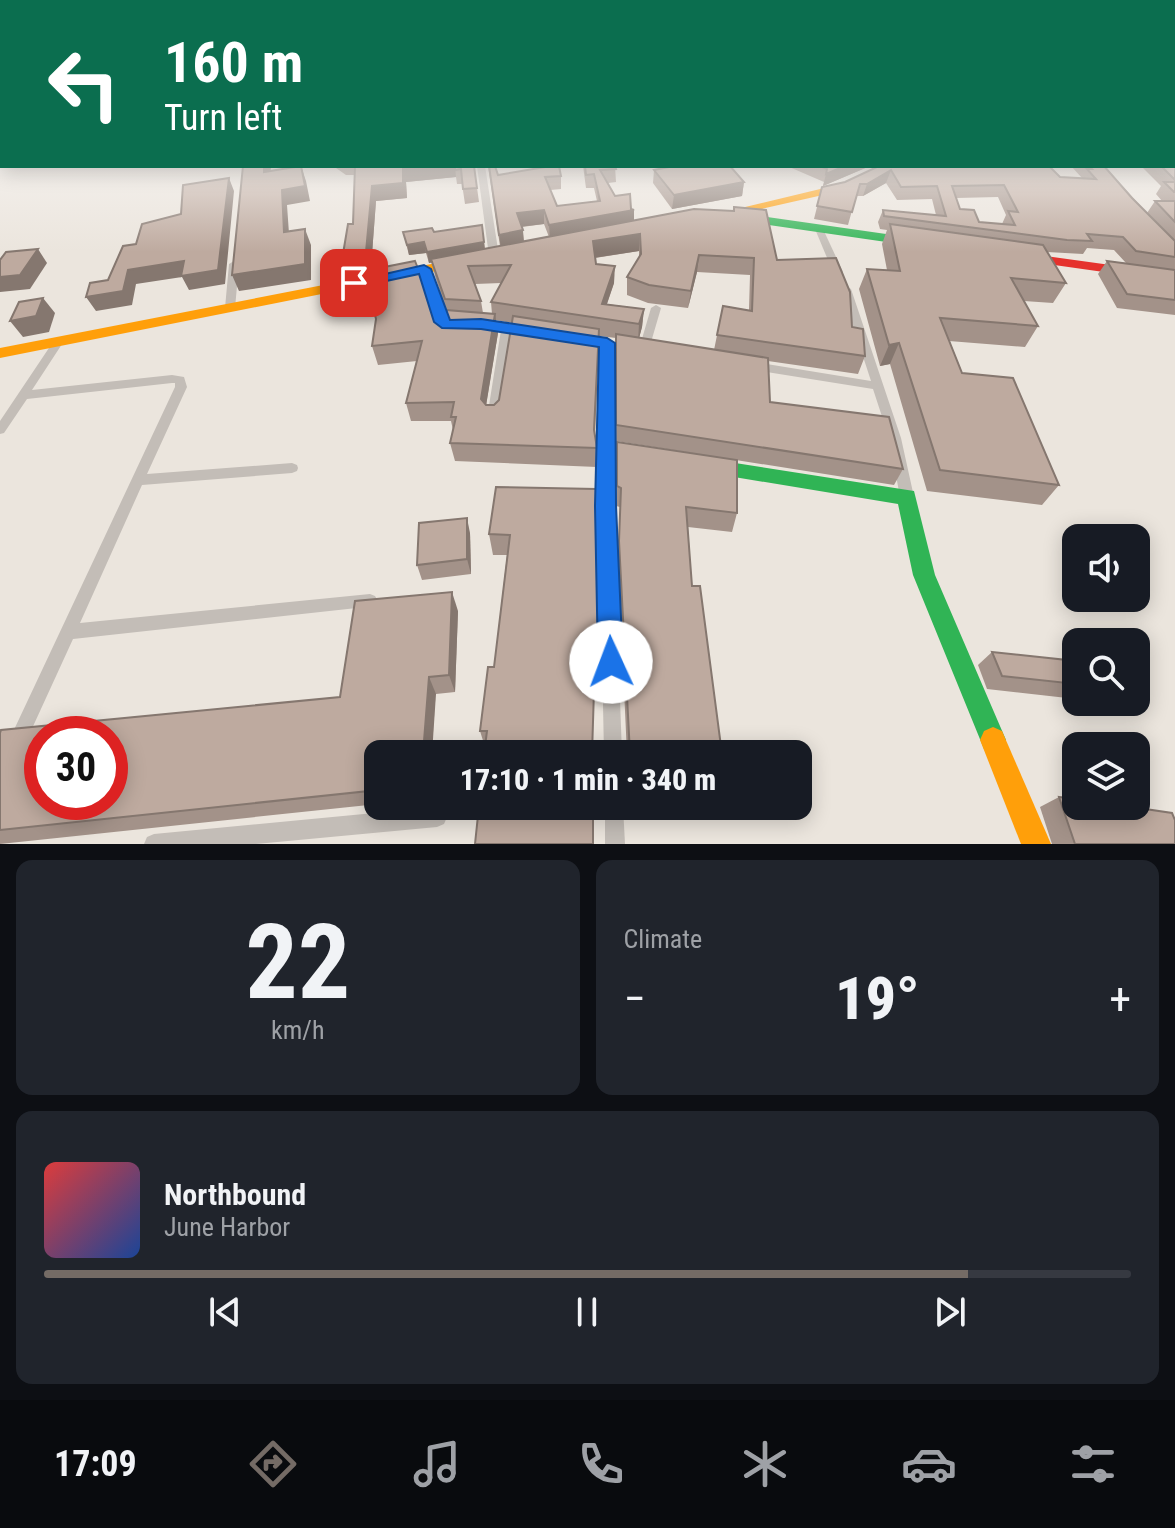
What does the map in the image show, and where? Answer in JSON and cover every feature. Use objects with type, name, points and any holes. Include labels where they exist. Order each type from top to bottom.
[{"type":"street","points":[[0,353],[501,255],[482,172]]},
{"type":"street","points":[[860,180],[836,190],[714,216],[927,244]]},
{"type":"street","points":[[819,229],[845,286],[895,438],[924,575],[1036,844]]},
{"type":"street","points":[[230,308],[235,250]]},
{"type":"street","points":[[1005,255],[1144,274]]},
{"type":"street","points":[[424,269],[442,322],[514,328],[493,418]]},
{"type":"street","points":[[613,740],[606,450],[625,346],[656,308]]},
{"type":"street","points":[[564,336],[659,352]]},
{"type":"street","points":[[0,430],[59,341]]},
{"type":"street","points":[[738,364],[879,386]]},
{"type":"street","points":[[12,752],[181,387],[180,380],[24,395]]},
{"type":"street","points":[[606,450],[651,457]]},
{"type":"street","points":[[696,464],[907,497]]},
{"type":"street","points":[[138,480],[292,468]]},
{"type":"street","points":[[67,632],[388,599]]},
{"type":"street","points":[[154,844],[406,820]]},
{"type":"street","points":[[614,820],[615,844]]},
{"type":"building","points":[[242,172],[302,172],[305,186],[282,190],[284,232],[305,229],[305,264],[232,275]]},
{"type":"building","points":[[355,172],[403,172],[403,183],[372,186],[366,252],[343,254],[348,224],[353,224]]},
{"type":"building","points":[[461,172],[475,172],[477,188],[463,189]]},
{"type":"building","points":[[490,172],[498,175],[560,172],[561,176],[545,177],[557,206],[600,201],[594,174],[586,175],[586,172],[601,172],[615,196],[630,194],[631,209],[634,210],[549,225],[544,210],[517,213],[523,230],[499,235]]},
{"type":"building","points":[[656,172],[736,172],[744,182],[674,195]]},
{"type":"building","points":[[865,172],[887,172],[867,184],[860,184],[852,212],[817,206],[822,187],[845,182]]},
{"type":"building","points":[[892,172],[1055,172],[1060,177],[1096,179],[1090,172],[1110,172],[1175,241],[1175,257],[1136,251],[1123,237],[1087,234],[1092,241],[1067,240],[884,216],[883,210],[946,216],[937,186],[901,187]],"holes":[[[1004,185],[1018,212],[1008,211],[1015,225],[979,222],[974,210],[960,209],[952,186]]]},
{"type":"building","points":[[229,178],[218,270],[181,276],[184,261],[128,270],[123,291],[86,297],[90,283],[108,280],[123,246],[136,244],[142,224],[181,214],[183,185]]},
{"type":"building","points":[[1164,182],[1175,182],[1175,192],[1174,192]]},
{"type":"building","points":[[1155,201],[1175,201],[1175,222]]},
{"type":"building","points":[[734,207],[766,210],[777,260],[836,258],[850,292],[852,327],[863,329],[865,356],[717,335],[723,306],[752,311],[754,258],[699,255],[691,291],[649,285],[627,277],[641,254],[640,234],[593,241],[596,264],[615,266],[602,304],[644,309],[639,324],[491,302],[511,265],[468,266],[481,301],[445,299],[431,259],[694,209],[734,211]]},
{"type":"building","points":[[890,224],[1043,245],[1066,283],[1011,278],[1038,326],[940,318],[962,373],[1013,378],[1059,485],[940,470],[899,343],[889,345],[867,269],[900,271]]},
{"type":"building","points":[[482,225],[484,242],[427,252],[424,242],[407,245],[403,232],[432,228],[434,232]]},
{"type":"building","points":[[38,249],[20,275],[0,277],[0,260],[6,252]]},
{"type":"building","points":[[415,261],[434,309],[495,314],[481,399],[486,405],[494,405],[499,400],[513,316],[599,329],[594,430],[597,448],[450,443],[456,417],[451,417],[454,402],[406,403],[422,341],[372,346],[376,319],[364,271]]},
{"type":"building","points":[[1107,261],[1175,270],[1175,300],[1127,294]]},
{"type":"building","points":[[43,298],[36,316],[10,321],[19,302]]},
{"type":"building","points":[[616,334],[768,358],[770,402],[889,417],[903,469],[616,425]]},
{"type":"building","points":[[617,442],[737,460],[737,513],[686,507],[692,586],[700,586],[720,740],[629,740],[619,541],[621,488],[617,486]]},
{"type":"building","points":[[496,487],[596,489],[599,658],[595,658],[592,740],[486,740],[487,731],[480,731],[488,667],[494,667],[510,535],[489,534]]},
{"type":"building","points":[[467,518],[467,559],[417,565],[419,523]]},
{"type":"building","points":[[452,592],[449,675],[429,677],[424,740],[364,740],[364,791],[128,816],[128,718],[340,697],[355,601]]},
{"type":"building","points":[[992,652],[1062,660],[1062,682],[1002,676]]},
{"type":"building","points":[[24,728],[24,820],[94,820],[0,830],[1,730]]},
{"type":"building","points":[[1150,810],[1172,813],[1175,820],[1175,844],[1075,844],[1067,820],[1150,820]]},
{"type":"building","points":[[478,820],[593,820],[593,844],[475,844]]},
{"type":"traffic: fast","points":[[746,218],[907,241]]},
{"type":"traffic: fast","points":[[716,467],[907,497],[924,575],[993,740]]},
{"type":"traffic: slow","points":[[726,213],[841,188]]},
{"type":"traffic: slow","points":[[0,353],[457,263]]},
{"type":"traffic: slow","points":[[606,450],[639,455]]},
{"type":"traffic: slow","points":[[993,740],[1036,844]]},
{"type":"traffic: jam","points":[[1031,258],[1125,271]]},
{"type":"route","points":[[354,283],[424,269],[442,322],[447,325],[481,324],[607,343],[606,506],[611,662]]}]
